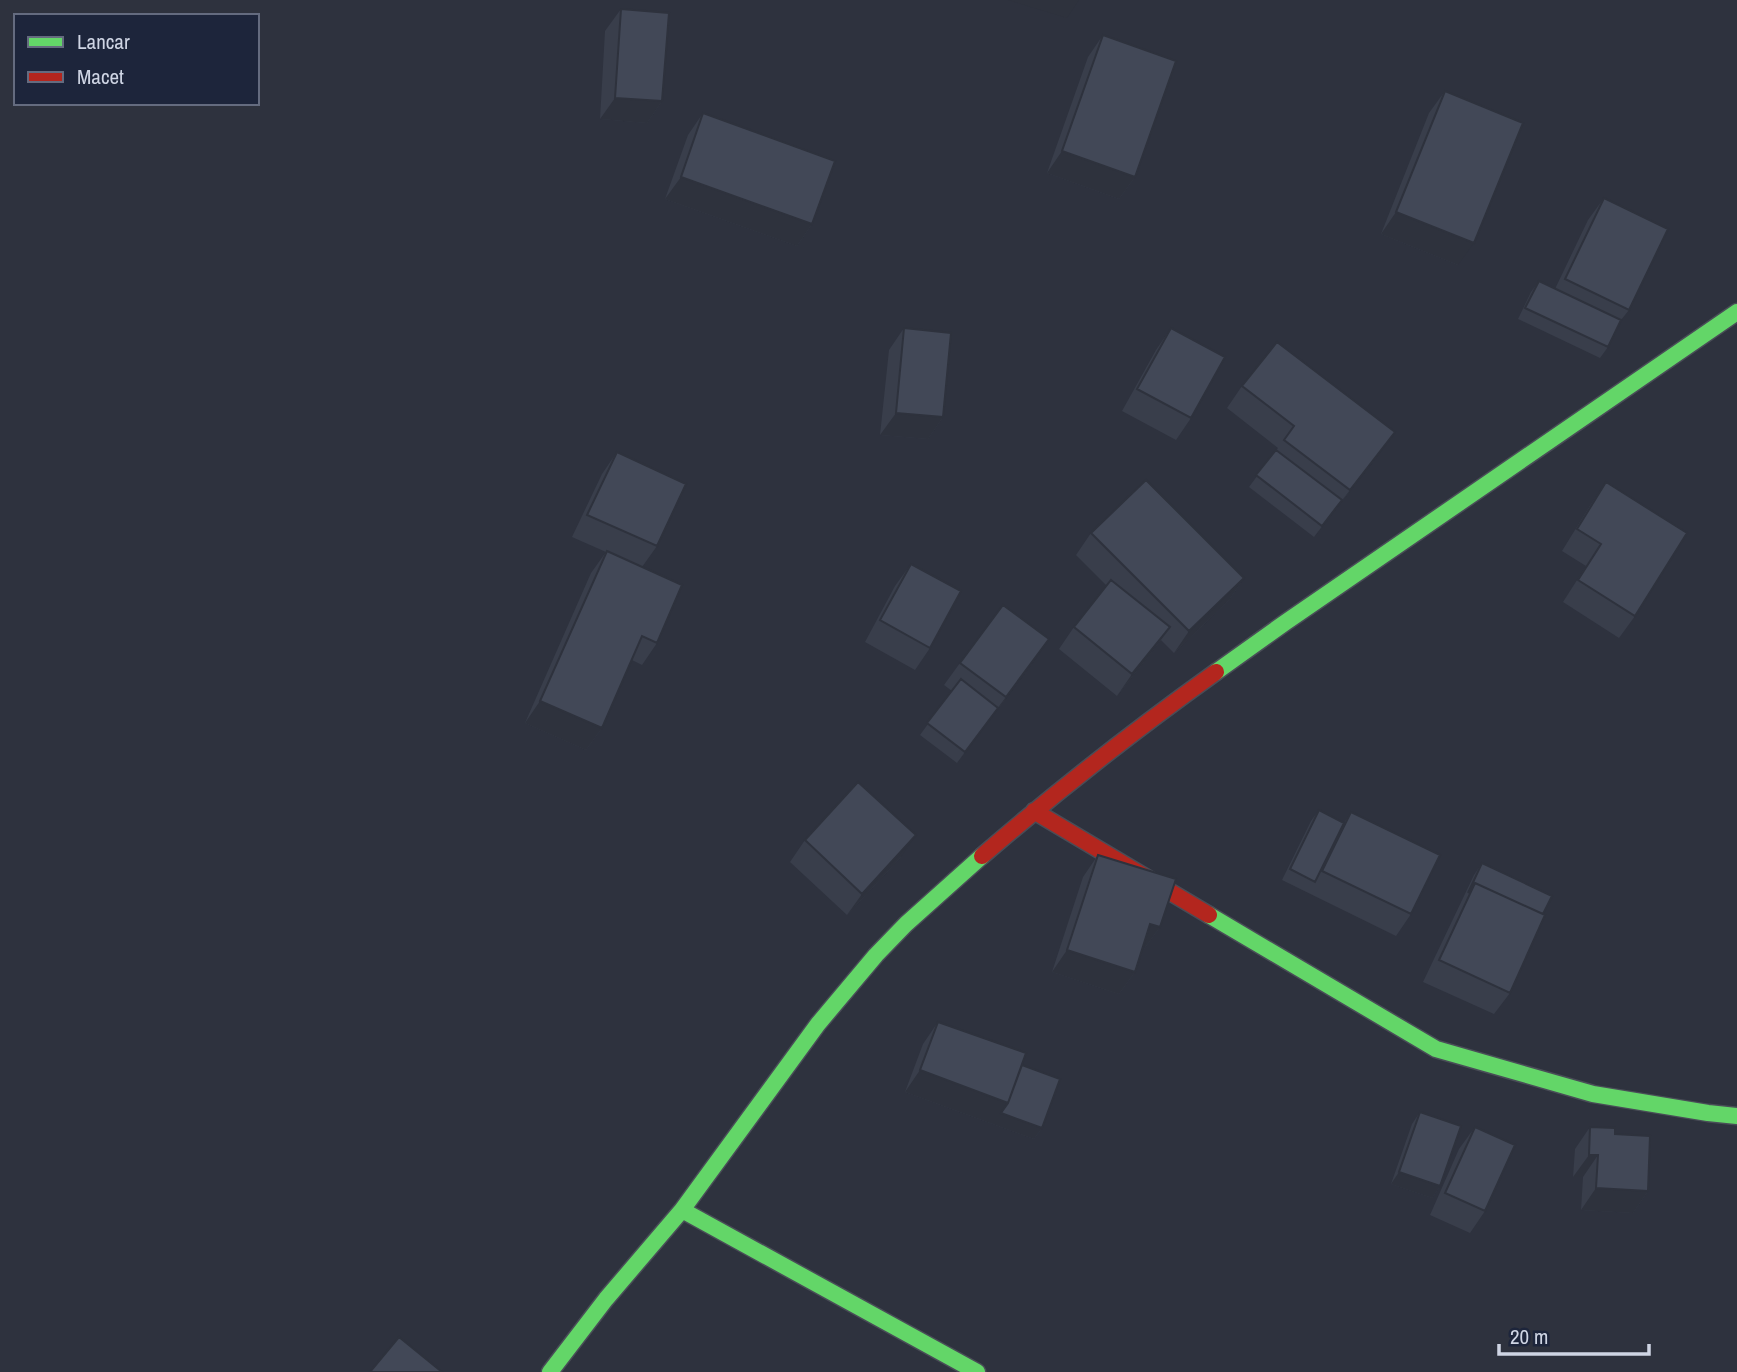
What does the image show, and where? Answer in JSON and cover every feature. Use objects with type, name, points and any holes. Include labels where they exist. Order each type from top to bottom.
[{"type":"street","points":[[550,1372],[606,1299],[682,1210],[818,1024],[876,955],[947,886],[1034,811],[1147,721],[1737,312]]},
{"type":"street","points":[[1034,811],[1436,1049],[1592,1094],[1737,1116]]},
{"type":"street","points":[[682,1210],[977,1372]]},
{"type":"building","points":[[621,9],[669,13],[662,101],[615,98]]},
{"type":"building","points":[[1103,35],[1176,61],[1135,177],[1062,151]]},
{"type":"building","points":[[1445,91],[1523,123],[1474,243],[1396,212]]},
{"type":"building","points":[[703,113],[835,161],[812,224],[681,177]]},
{"type":"building","points":[[1604,198],[1668,229],[1629,310],[1565,279]]},
{"type":"building","points":[[1539,281],[1621,320],[1608,347],[1525,308]]},
{"type":"building","points":[[904,328],[951,333],[943,417],[896,413]]},
{"type":"building","points":[[1171,328],[1225,357],[1191,418],[1137,389]]},
{"type":"building","points":[[1277,342],[1395,432],[1350,490],[1284,440],[1294,426],[1242,386]]},
{"type":"building","points":[[1276,450],[1342,500],[1322,526],[1256,475]]},
{"type":"building","points":[[617,452],[686,484],[657,546],[587,515]]},
{"type":"building","points":[[1146,480],[1244,578],[1189,631],[1091,533]]},
{"type":"building","points":[[1606,482],[1687,533],[1635,616],[1578,580],[1601,544],[1577,529]]},
{"type":"building","points":[[607,551],[682,585],[657,643],[642,636],[602,728],[540,701]]},
{"type":"building","points":[[911,564],[961,591],[930,648],[880,620]]},
{"type":"building","points":[[1111,580],[1170,627],[1132,674],[1074,627]]},
{"type":"building","points":[[1003,605],[1049,639],[1006,697],[960,663]]},
{"type":"building","points":[[961,679],[998,708],[965,752],[927,723]]},
{"type":"building","points":[[858,782],[916,835],[862,894],[805,840]]},
{"type":"building","points":[[1319,810],[1344,823],[1315,882],[1290,869]]},
{"type":"building","points":[[1351,812],[1440,855],[1411,914],[1322,871]]},
{"type":"building","points":[[1098,855],[1176,879],[1160,927],[1150,924],[1135,972],[1067,950]]},
{"type":"building","points":[[1482,863],[1552,896],[1543,914],[1475,883],[1468,893]]},
{"type":"building","points":[[1475,883],[1545,915],[1510,993],[1439,960]]},
{"type":"building","points":[[938,1022],[1026,1053],[1008,1103],[920,1070]]},
{"type":"building","points":[[1022,1065],[1060,1079],[1042,1128],[1001,1113],[1008,1103]]},
{"type":"building","points":[[1420,1112],[1461,1126],[1440,1186],[1399,1172]]},
{"type":"building","points":[[1475,1127],[1515,1145],[1485,1211],[1445,1193]]},
{"type":"building","points":[[1590,1127],[1615,1128],[1615,1134],[1650,1136],[1648,1191],[1596,1188],[1598,1155],[1589,1155]]},
{"type":"building","points":[[399,1337],[442,1372],[370,1372]]},
{"type":"traffic: fast","points":[[1216,672],[1737,312]]},
{"type":"traffic: fast","points":[[550,1372],[606,1299],[682,1210],[818,1024],[906,924],[982,856]]},
{"type":"traffic: fast","points":[[1209,915],[1436,1049],[1593,1094],[1737,1116]]},
{"type":"traffic: fast","points":[[682,1210],[977,1372]]},
{"type":"traffic: jam","points":[[982,856],[1097,761],[1216,672]]},
{"type":"traffic: jam","points":[[1034,811],[1209,915]]}]
